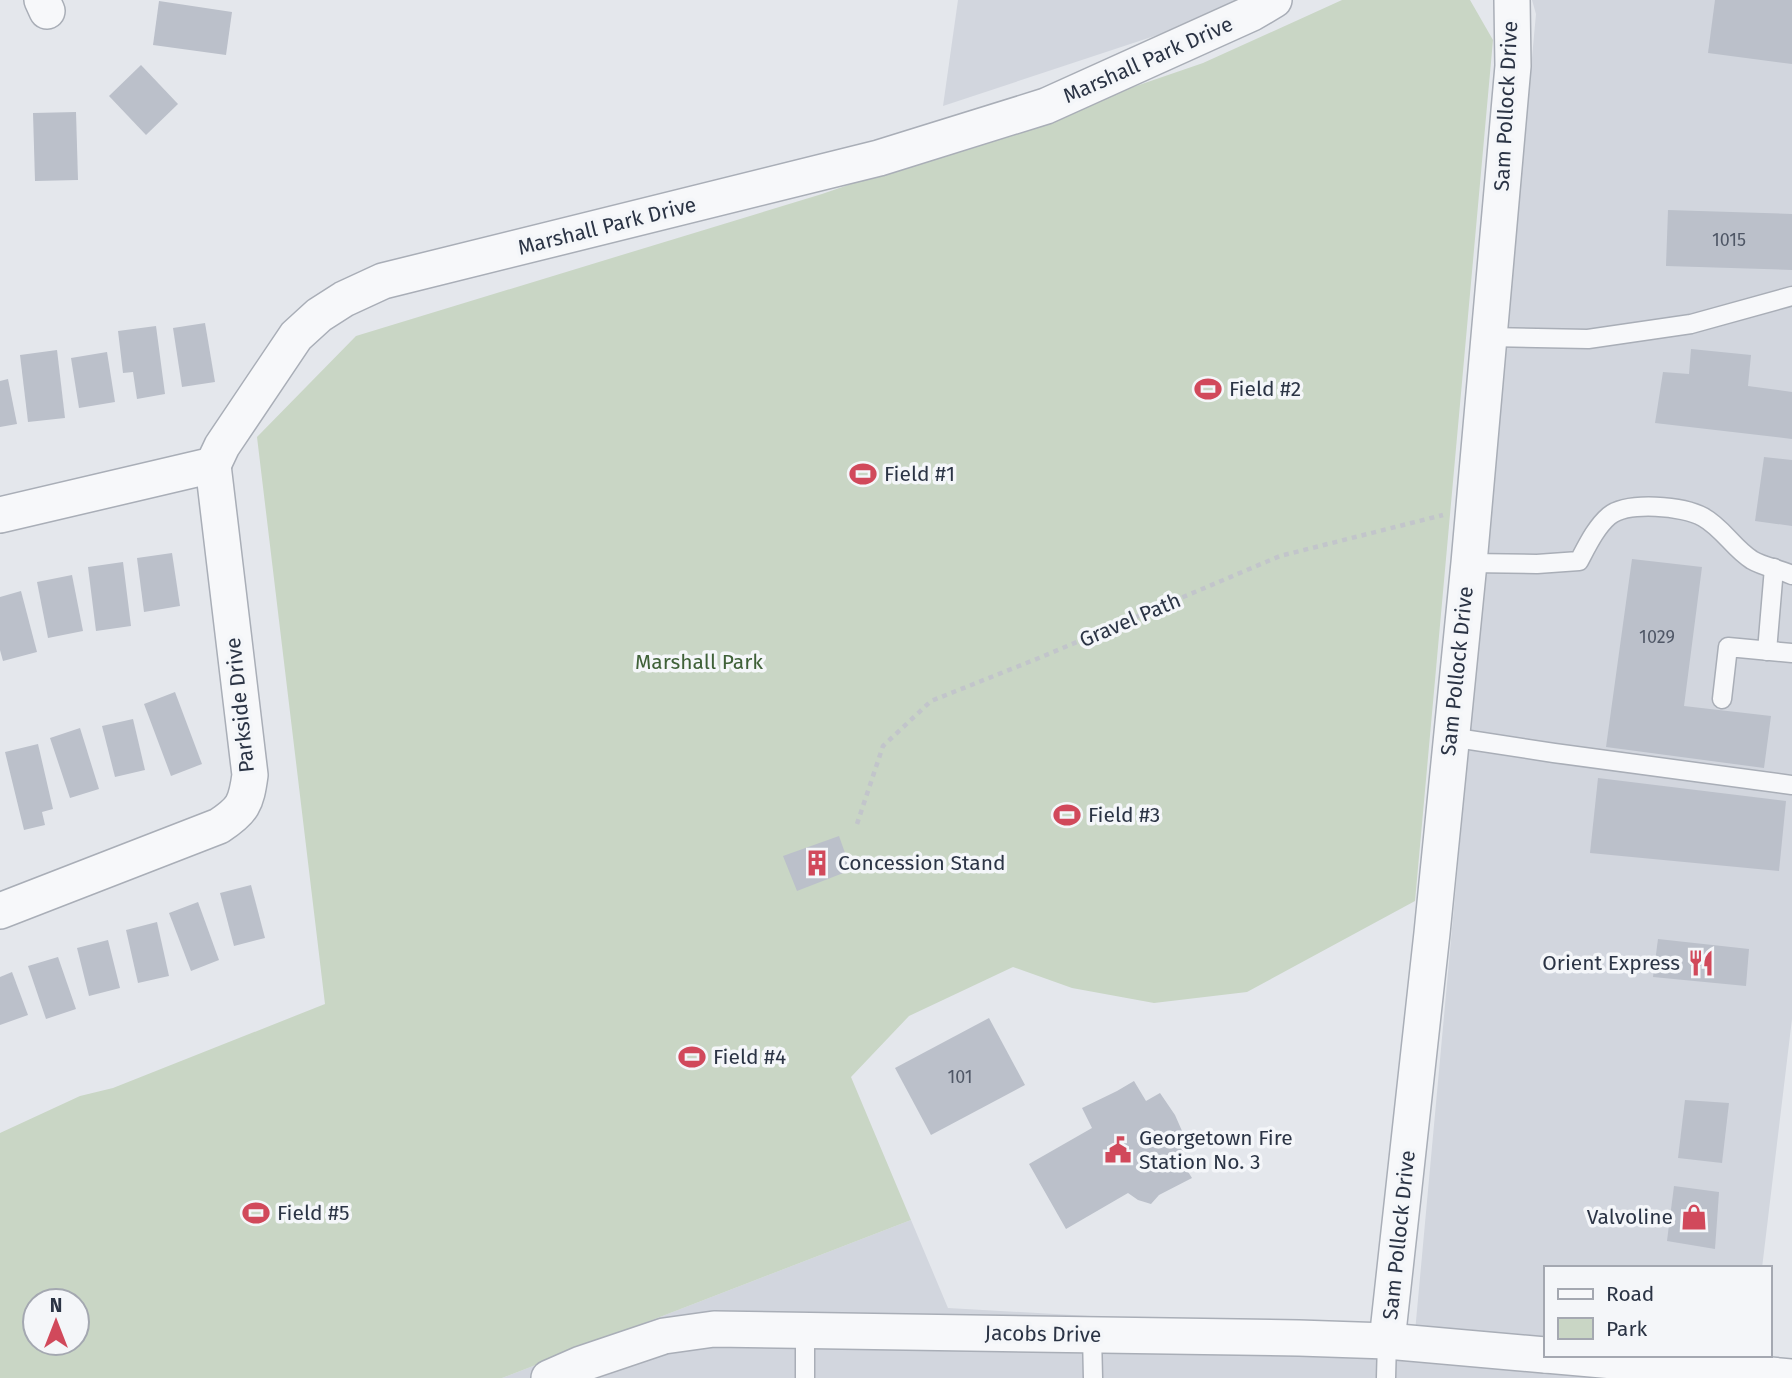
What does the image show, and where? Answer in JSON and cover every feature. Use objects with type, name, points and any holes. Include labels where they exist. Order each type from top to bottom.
[{"type":"street","name":"Marshall Park Drive","points":[[213,465],[222,446],[296,336],[319,315],[344,299],[383,281],[879,158],[1045,106],[1252,13],[1274,0]]},
{"type":"street","name":"Sam Pollock Drive","points":[[1387,1341],[1469,563],[1513,66],[1511,0]]},
{"type":"street","points":[[0,515],[213,465]]},
{"type":"street","name":"Parkside Drive","points":[[0,911],[219,826],[238,814],[247,795],[250,775],[213,465]]},
{"type":"street","name":"Jacobs Drive","points":[[549,1378],[581,1364],[664,1336],[714,1329],[1387,1341],[1544,1355]]},
{"type":"street","name":"Jacobs Drive","points":[[1568,1357],[1792,1377]]},
{"type":"lane","points":[[1489,337],[1588,339],[1691,324],[1792,296]]},
{"type":"lane","points":[[1469,563],[1537,564],[1579,561],[1595,534],[1610,516],[1626,509],[1658,507],[1682,510],[1703,517],[1724,533],[1739,551],[1760,564],[1792,575]]},
{"type":"lane","points":[[1767,651],[1774,568]]},
{"type":"lane","points":[[1722,699],[1728,648],[1792,653]]},
{"type":"lane","points":[[1450,737],[1792,785]]},
{"type":"lane","points":[[805,1378],[806,1331]]},
{"type":"lane","points":[[1092,1335],[1093,1378]]},
{"type":"lane","points":[[1386,1378],[1387,1341]]},
{"type":"path","name":"Gravel Path","points":[[857,824],[883,746],[931,701],[1040,658],[1280,556],[1474,507]]},
{"type":"shaded area","points":[[958,0],[1237,0],[1215,16],[943,106]]},
{"type":"shaded area","points":[[1532,0],[1792,0],[1792,1019],[1762,1266],[1544,1266],[1544,1357],[1752,1357],[1751,1378],[502,1378],[911,1220],[948,1308],[1353,1331],[1415,1332],[1536,14]]},
{"type":"green space","name":"Marshall Park","points":[[1342,0],[1470,0],[1493,40],[1415,901],[1247,992],[1154,1003],[1072,988],[1013,967],[909,1016],[851,1077],[911,1220],[502,1378],[0,1378],[0,1133],[80,1096],[113,1088],[325,1004],[257,437],[356,336],[822,194],[1203,63]]},
{"type":"building","points":[[1715,0],[1792,0],[1792,64],[1708,53]]},
{"type":"building","points":[[159,1],[232,12],[226,55],[153,45]]},
{"type":"building","points":[[141,65],[178,104],[146,135],[109,96]]},
{"type":"building","points":[[76,112],[78,180],[35,181],[33,113]]},
{"type":"building","points":[[1668,210],[1792,214],[1792,270],[1666,266]]},
{"type":"building","points":[[205,323],[215,382],[182,387],[173,328]]},
{"type":"building","points":[[156,326],[165,394],[137,399],[133,372],[123,373],[118,331]]},
{"type":"building","points":[[1691,349],[1751,355],[1748,386],[1792,392],[1792,439],[1655,423],[1663,372],[1689,374]]},
{"type":"building","points":[[57,350],[65,418],[28,422],[20,355]]},
{"type":"building","points":[[107,352],[115,402],[79,408],[71,358]]},
{"type":"building","points":[[8,379],[17,424],[0,427],[0,381]]},
{"type":"building","points":[[1764,457],[1792,460],[1792,526],[1755,521]]},
{"type":"building","points":[[172,553],[180,606],[144,612],[137,558]]},
{"type":"building","points":[[1632,559],[1702,567],[1684,706],[1771,716],[1764,768],[1606,747]]},
{"type":"building","points":[[123,562],[131,626],[96,631],[88,567]]},
{"type":"building","points":[[72,575],[83,631],[48,638],[37,582]]},
{"type":"building","points":[[21,591],[37,652],[3,661],[0,650],[0,597]]},
{"type":"building","points":[[175,692],[202,764],[171,776],[144,704]]},
{"type":"building","points":[[133,719],[145,770],[115,777],[102,726]]},
{"type":"building","points":[[80,728],[99,789],[70,798],[50,738]]},
{"type":"building","points":[[38,744],[53,809],[42,812],[45,825],[24,830],[5,752]]},
{"type":"building","points":[[1598,778],[1786,801],[1779,871],[1590,853]]},
{"type":"building","name":"Concession Stand","points":[[839,836],[851,870],[797,891],[783,856]]},
{"type":"building","points":[[251,885],[265,938],[234,946],[220,893]]},
{"type":"building","points":[[198,902],[219,960],[191,971],[169,913]]},
{"type":"building","points":[[157,922],[169,976],[138,983],[126,930]]},
{"type":"building","name":"Orient Express","points":[[1658,939],[1749,949],[1746,986],[1653,977]]},
{"type":"building","points":[[108,940],[120,988],[89,996],[77,948]]},
{"type":"building","points":[[58,957],[76,1009],[46,1019],[28,966]]},
{"type":"building","points":[[12,972],[28,1015],[0,1025],[0,977]]},
{"type":"building","points":[[989,1018],[1025,1085],[931,1135],[895,1068]]},
{"type":"building","name":"Georgetown Fire Station No. 3","points":[[1134,1081],[1146,1101],[1160,1093],[1175,1115],[1186,1140],[1181,1161],[1192,1178],[1159,1195],[1151,1204],[1128,1193],[1066,1229],[1029,1164],[1092,1128],[1082,1108]]},
{"type":"building","points":[[1685,1100],[1729,1103],[1722,1163],[1678,1158]]},
{"type":"building","name":"Valvoline","points":[[1674,1186],[1719,1192],[1715,1249],[1667,1241]]},
{"type":"place","name":"Field #2","points":[[1208,389]]},
{"type":"place","name":"Field #1","points":[[863,474]]},
{"type":"place","name":"Field #3","points":[[1067,815]]},
{"type":"place","name":"Concession Stand","points":[[817,863]]},
{"type":"place","name":"Orient Express","points":[[1701,963]]},
{"type":"place","name":"Field #4","points":[[692,1057]]},
{"type":"place","name":"Georgetown Fire Station No. 3","points":[[1118,1150]]},
{"type":"place","name":"Field #5","points":[[256,1213]]},
{"type":"place","name":"Valvoline","points":[[1694,1217]]}]
